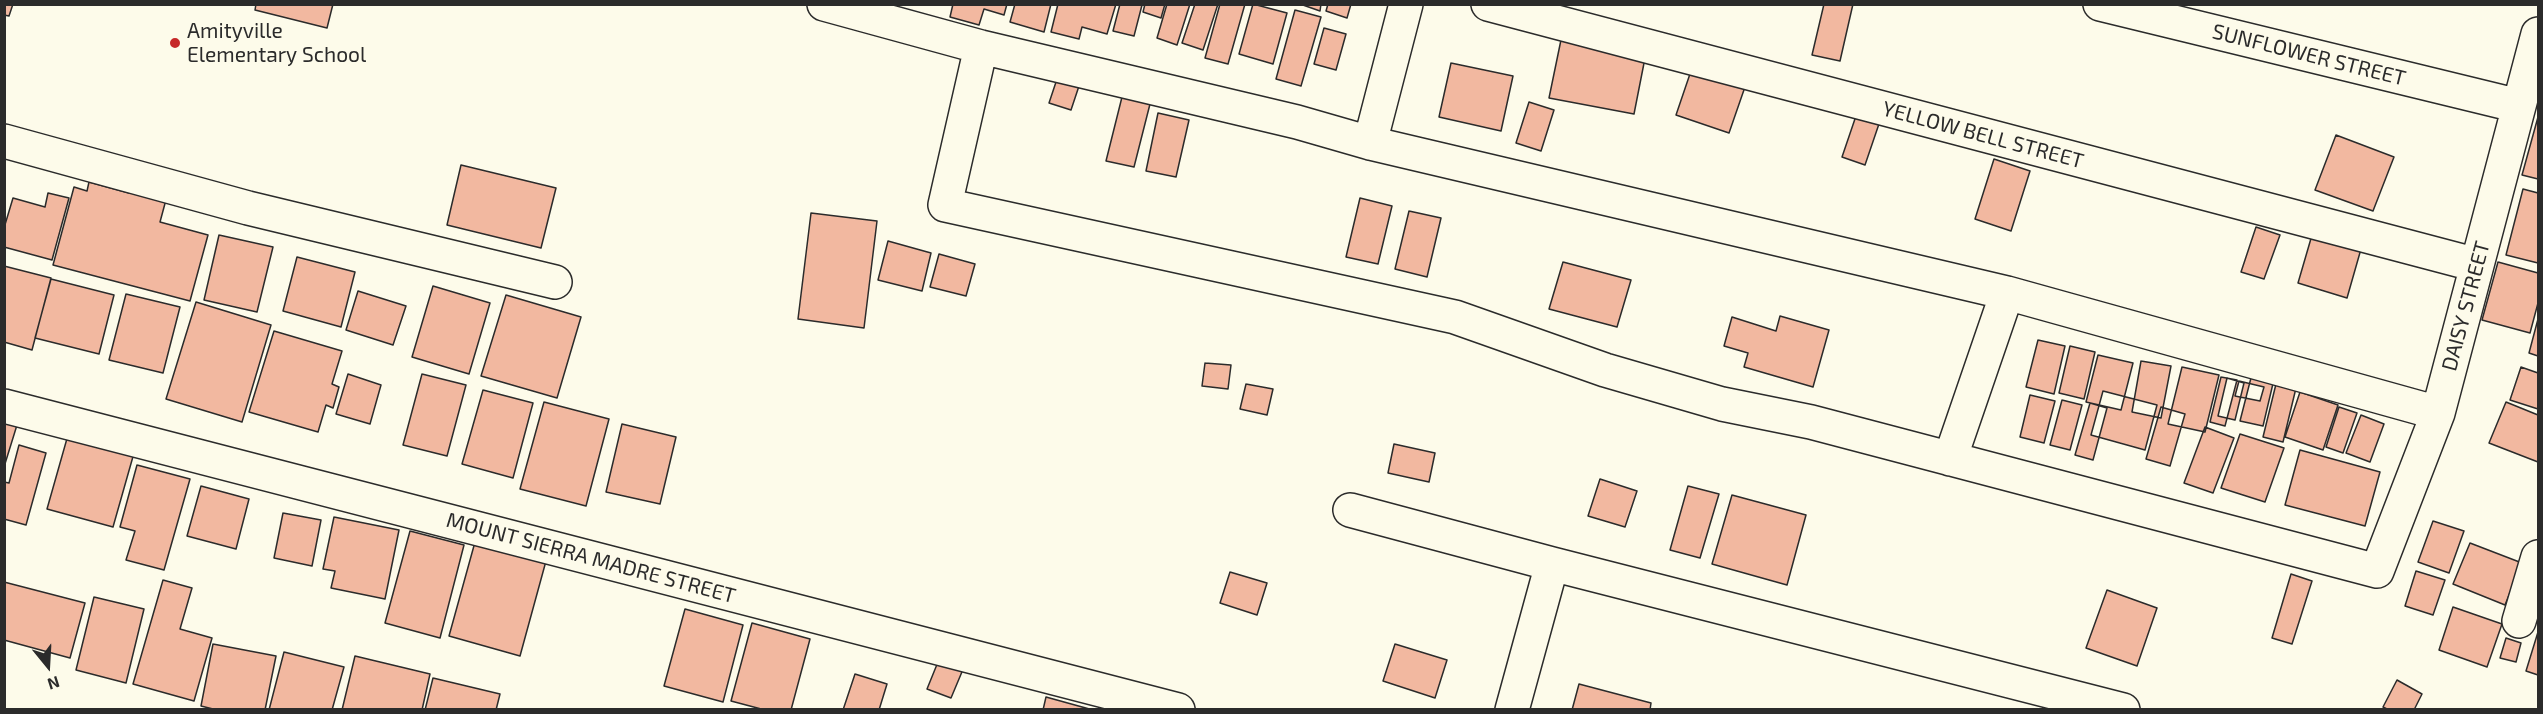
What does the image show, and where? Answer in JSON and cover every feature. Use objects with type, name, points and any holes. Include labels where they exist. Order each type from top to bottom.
[{"type":"street","points":[[824,4],[981,47],[1298,122],[1370,143],[2007,293],[2438,413]]},
{"type":"street","points":[[1370,143],[1406,4]]},
{"type":"street","name":"YELLOW BELL STREET","points":[[1488,4],[2477,265]]},
{"type":"street","name":"SUNFLOWER STREET","points":[[2100,4],[2519,106]]},
{"type":"street","name":"DAISY STREET","points":[[1950,459],[2377,571],[2438,413],[2538,34]]},
{"type":"street","points":[[981,47],[945,205],[1455,317],[1605,370],[1700,398],[1811,422],[1950,459],[2007,293]]},
{"type":"street","points":[[4,141],[249,208],[555,282]]},
{"type":"street","name":"MOUNT SIERRA MADRE STREET","points":[[4,406],[1178,710]]},
{"type":"street","points":[[1350,510],[2123,710]]},
{"type":"street","points":[[2519,621],[2538,557]]},
{"type":"street","points":[[1512,710],[1552,564]]},
{"type":"building","points":[[4,4],[13,4],[9,16],[4,15]]},
{"type":"building","points":[[256,4],[333,4],[327,28],[255,10]]},
{"type":"building","points":[[953,4],[1007,4],[1004,15],[984,9],[979,25],[950,17]]},
{"type":"building","points":[[1015,4],[1051,4],[1044,32],[1010,22]]},
{"type":"building","points":[[1058,4],[1116,4],[1107,34],[1082,27],[1079,39],[1051,32]]},
{"type":"building","points":[[1120,4],[1142,5],[1134,36],[1113,31]]},
{"type":"building","points":[[1145,4],[1165,4],[1161,18],[1143,12]]},
{"type":"building","points":[[1167,4],[1190,4],[1177,45],[1157,38]]},
{"type":"building","points":[[1195,4],[1218,4],[1203,50],[1182,43]]},
{"type":"building","points":[[1220,4],[1245,4],[1228,64],[1205,58]]},
{"type":"building","points":[[1253,4],[1287,13],[1273,64],[1239,54]]},
{"type":"building","points":[[1300,4],[1321,4],[1320,11]]},
{"type":"building","points":[[1328,4],[1351,4],[1347,18],[1326,11]]},
{"type":"building","points":[[1824,4],[1853,4],[1840,61],[1812,55]]},
{"type":"building","points":[[1295,10],[1321,17],[1301,86],[1276,79]]},
{"type":"building","points":[[1324,28],[1346,34],[1336,70],[1314,64]]},
{"type":"building","points":[[1562,35],[1645,58],[1634,114],[1549,98]]},
{"type":"building","points":[[1451,63],[1513,76],[1501,131],[1439,117]]},
{"type":"building","points":[[1693,65],[1746,84],[1729,133],[1676,115]]},
{"type":"building","points":[[1058,76],[1080,83],[1071,110],[1049,103]]},
{"type":"building","points":[[1122,97],[1150,104],[1134,167],[1106,161]]},
{"type":"building","points":[[1529,102],[1554,110],[1541,151],[1516,143]]},
{"type":"building","points":[[1858,110],[1881,118],[1865,165],[1842,157]]},
{"type":"building","points":[[1158,113],[1189,120],[1176,177],[1146,171]]},
{"type":"building","points":[[2538,117],[2538,179],[2522,175]]},
{"type":"building","points":[[2336,135],[2394,157],[2373,211],[2315,190]]},
{"type":"building","points":[[1994,159],[2030,171],[2011,231],[1975,219]]},
{"type":"building","points":[[461,165],[556,188],[541,248],[447,225]]},
{"type":"building","points":[[89,182],[129,193],[131,187],[167,196],[160,222],[208,235],[190,301],[53,265],[74,187],[87,191]]},
{"type":"building","points":[[2523,189],[2538,193],[2538,263],[2506,255]]},
{"type":"building","points":[[48,193],[69,198],[52,260],[4,247],[4,228],[13,198],[45,207]]},
{"type":"building","points":[[1360,198],[1392,206],[1378,264],[1346,257]]},
{"type":"building","points":[[1409,211],[1441,218],[1427,277],[1395,269]]},
{"type":"building","points":[[811,213],[877,221],[864,328],[798,319]]},
{"type":"building","points":[[2256,227],[2280,235],[2264,279],[2241,272]]},
{"type":"building","points":[[219,235],[273,247],[257,312],[204,300]]},
{"type":"building","points":[[2312,235],[2361,249],[2347,298],[2298,283]]},
{"type":"building","points":[[888,241],[931,253],[922,291],[878,280]]},
{"type":"building","points":[[939,254],[975,264],[966,296],[930,287]]},
{"type":"building","points":[[297,257],[355,272],[341,327],[283,311]]},
{"type":"building","points":[[1563,262],[1631,280],[1617,327],[1549,309]]},
{"type":"building","points":[[2498,262],[2538,273],[2538,303],[2530,333],[2482,320]]},
{"type":"building","points":[[4,266],[51,278],[32,350],[4,342]]},
{"type":"building","points":[[51,279],[114,295],[99,354],[35,338]]},
{"type":"building","points":[[433,286],[490,303],[469,374],[412,357]]},
{"type":"building","points":[[358,291],[406,306],[393,345],[346,330]]},
{"type":"building","points":[[126,294],[180,307],[163,373],[109,360]]},
{"type":"building","points":[[506,295],[581,317],[557,398],[481,376]]},
{"type":"building","points":[[196,302],[271,325],[242,422],[166,399]]},
{"type":"building","points":[[1780,316],[1829,330],[1813,387],[1744,367],[1748,353],[1724,346],[1732,317],[1776,331]]},
{"type":"building","points":[[2538,319],[2538,356],[2529,353]]},
{"type":"building","points":[[274,331],[342,351],[332,384],[339,387],[333,408],[326,405],[318,432],[249,412]]},
{"type":"building","points":[[2038,340],[2065,346],[2054,394],[2026,387]]},
{"type":"building","points":[[2070,346],[2095,352],[2084,399],[2059,393]]},
{"type":"building","points":[[2098,355],[2133,363],[2121,410],[2086,402]]},
{"type":"building","points":[[2141,361],[2171,366],[2161,418],[2132,412]]},
{"type":"building","points":[[1205,363],[1231,365],[1228,389],[1202,386]]},
{"type":"building","points":[[2182,367],[2219,375],[2205,432],[2168,424]]},
{"type":"building","points":[[2521,367],[2538,373],[2538,409],[2510,400]]},
{"type":"building","points":[[2253,370],[2275,375],[2263,426],[2240,421]]},
{"type":"building","points":[[348,374],[381,385],[370,424],[336,414]]},
{"type":"building","points":[[422,374],[466,385],[447,456],[403,445]]},
{"type":"building","points":[[2221,377],[2237,380],[2225,426],[2210,422]]},
{"type":"building","points":[[2227,378],[2244,383],[2235,420],[2218,416]]},
{"type":"building","points":[[2239,381],[2264,387],[2260,401],[2235,396]]},
{"type":"building","points":[[1246,384],[1273,389],[1267,415],[1240,409]]},
{"type":"building","points":[[2276,384],[2296,388],[2283,442],[2263,437]]},
{"type":"building","points":[[483,390],[533,403],[513,478],[462,464]]},
{"type":"building","points":[[2103,391],[2157,405],[2145,450],[2091,435]]},
{"type":"building","points":[[2300,392],[2338,405],[2323,450],[2285,437]]},
{"type":"building","points":[[2030,395],[2055,401],[2044,443],[2020,437]]},
{"type":"building","points":[[2062,400],[2082,405],[2070,450],[2050,445]]},
{"type":"building","points":[[544,402],[609,419],[586,506],[520,489]]},
{"type":"building","points":[[2506,402],[2538,415],[2538,462],[2489,443]]},
{"type":"building","points":[[2090,403],[2107,408],[2093,460],[2075,455]]},
{"type":"building","points":[[2161,407],[2185,414],[2170,466],[2146,459]]},
{"type":"building","points":[[2339,407],[2357,413],[2343,453],[2326,447]]},
{"type":"building","points":[[2361,415],[2384,424],[2370,462],[2346,453]]},
{"type":"building","points":[[4,422],[17,425],[4,467]]},
{"type":"building","points":[[622,424],[676,437],[660,504],[606,492]]},
{"type":"building","points":[[2205,427],[2234,438],[2213,493],[2184,483]]},
{"type":"building","points":[[2240,434],[2284,448],[2265,502],[2221,488]]},
{"type":"building","points":[[68,435],[134,453],[113,527],[47,509]]},
{"type":"building","points":[[1394,444],[1435,453],[1429,482],[1388,473]]},
{"type":"building","points":[[19,445],[46,453],[26,525],[4,519],[4,482],[9,483]]},
{"type":"building","points":[[2300,450],[2380,472],[2365,526],[2285,505]]},
{"type":"building","points":[[137,465],[190,479],[164,570],[126,560],[135,531],[120,527]]},
{"type":"building","points":[[1600,479],[1637,491],[1625,527],[1588,516]]},
{"type":"building","points":[[201,486],[249,499],[236,549],[187,536]]},
{"type":"building","points":[[1688,486],[1719,494],[1700,558],[1670,550]]},
{"type":"building","points":[[1732,495],[1806,515],[1787,585],[1712,564]]},
{"type":"building","points":[[283,513],[321,520],[312,566],[274,558]]},
{"type":"building","points":[[334,517],[399,530],[385,599],[331,588],[335,571],[323,569]]},
{"type":"building","points":[[2433,521],[2464,531],[2449,573],[2418,562]]},
{"type":"building","points":[[410,531],[464,545],[440,638],[385,623]]},
{"type":"building","points":[[475,542],[546,561],[520,656],[449,636]]},
{"type":"building","points":[[2470,543],[2522,563],[2505,605],[2453,584]]},
{"type":"building","points":[[2416,571],[2445,580],[2433,615],[2405,606]]},
{"type":"building","points":[[1230,572],[1267,583],[1257,615],[1220,603]]},
{"type":"building","points":[[2291,574],[2312,581],[2292,644],[2272,638]]},
{"type":"building","points":[[163,580],[192,588],[180,629],[212,638],[194,701],[133,684]]},
{"type":"building","points":[[4,582],[85,603],[70,658],[4,640]]},
{"type":"building","points":[[2107,590],[2157,608],[2137,666],[2086,648]]},
{"type":"building","points":[[94,597],[144,609],[126,683],[76,670]]},
{"type":"building","points":[[2453,607],[2502,624],[2487,667],[2439,650]]},
{"type":"building","points":[[685,609],[743,625],[723,702],[664,686]]},
{"type":"building","points":[[752,623],[810,639],[791,710],[765,710],[731,701]]},
{"type":"building","points":[[2538,632],[2538,675],[2526,671]]},
{"type":"building","points":[[2506,638],[2521,643],[2516,662],[2500,658]]},
{"type":"building","points":[[213,644],[276,656],[265,710],[217,710],[201,706]]},
{"type":"building","points":[[1395,644],[1447,660],[1435,698],[1383,681]]},
{"type":"building","points":[[284,652],[344,667],[332,710],[269,710]]},
{"type":"building","points":[[355,656],[430,674],[422,710],[342,710]]},
{"type":"building","points":[[940,657],[964,667],[951,698],[927,689]]},
{"type":"building","points":[[855,674],[887,684],[879,710],[843,710]]},
{"type":"building","points":[[433,678],[500,694],[496,710],[425,710]]},
{"type":"building","points":[[2397,680],[2422,694],[2414,710],[2389,710],[2383,707]]},
{"type":"building","points":[[1579,684],[1651,703],[1650,710],[1572,710]]},
{"type":"building","points":[[1046,697],[1093,710],[1043,710]]},
{"type":"place","name":"Amityville Elementary School","points":[[175,43]]}]
